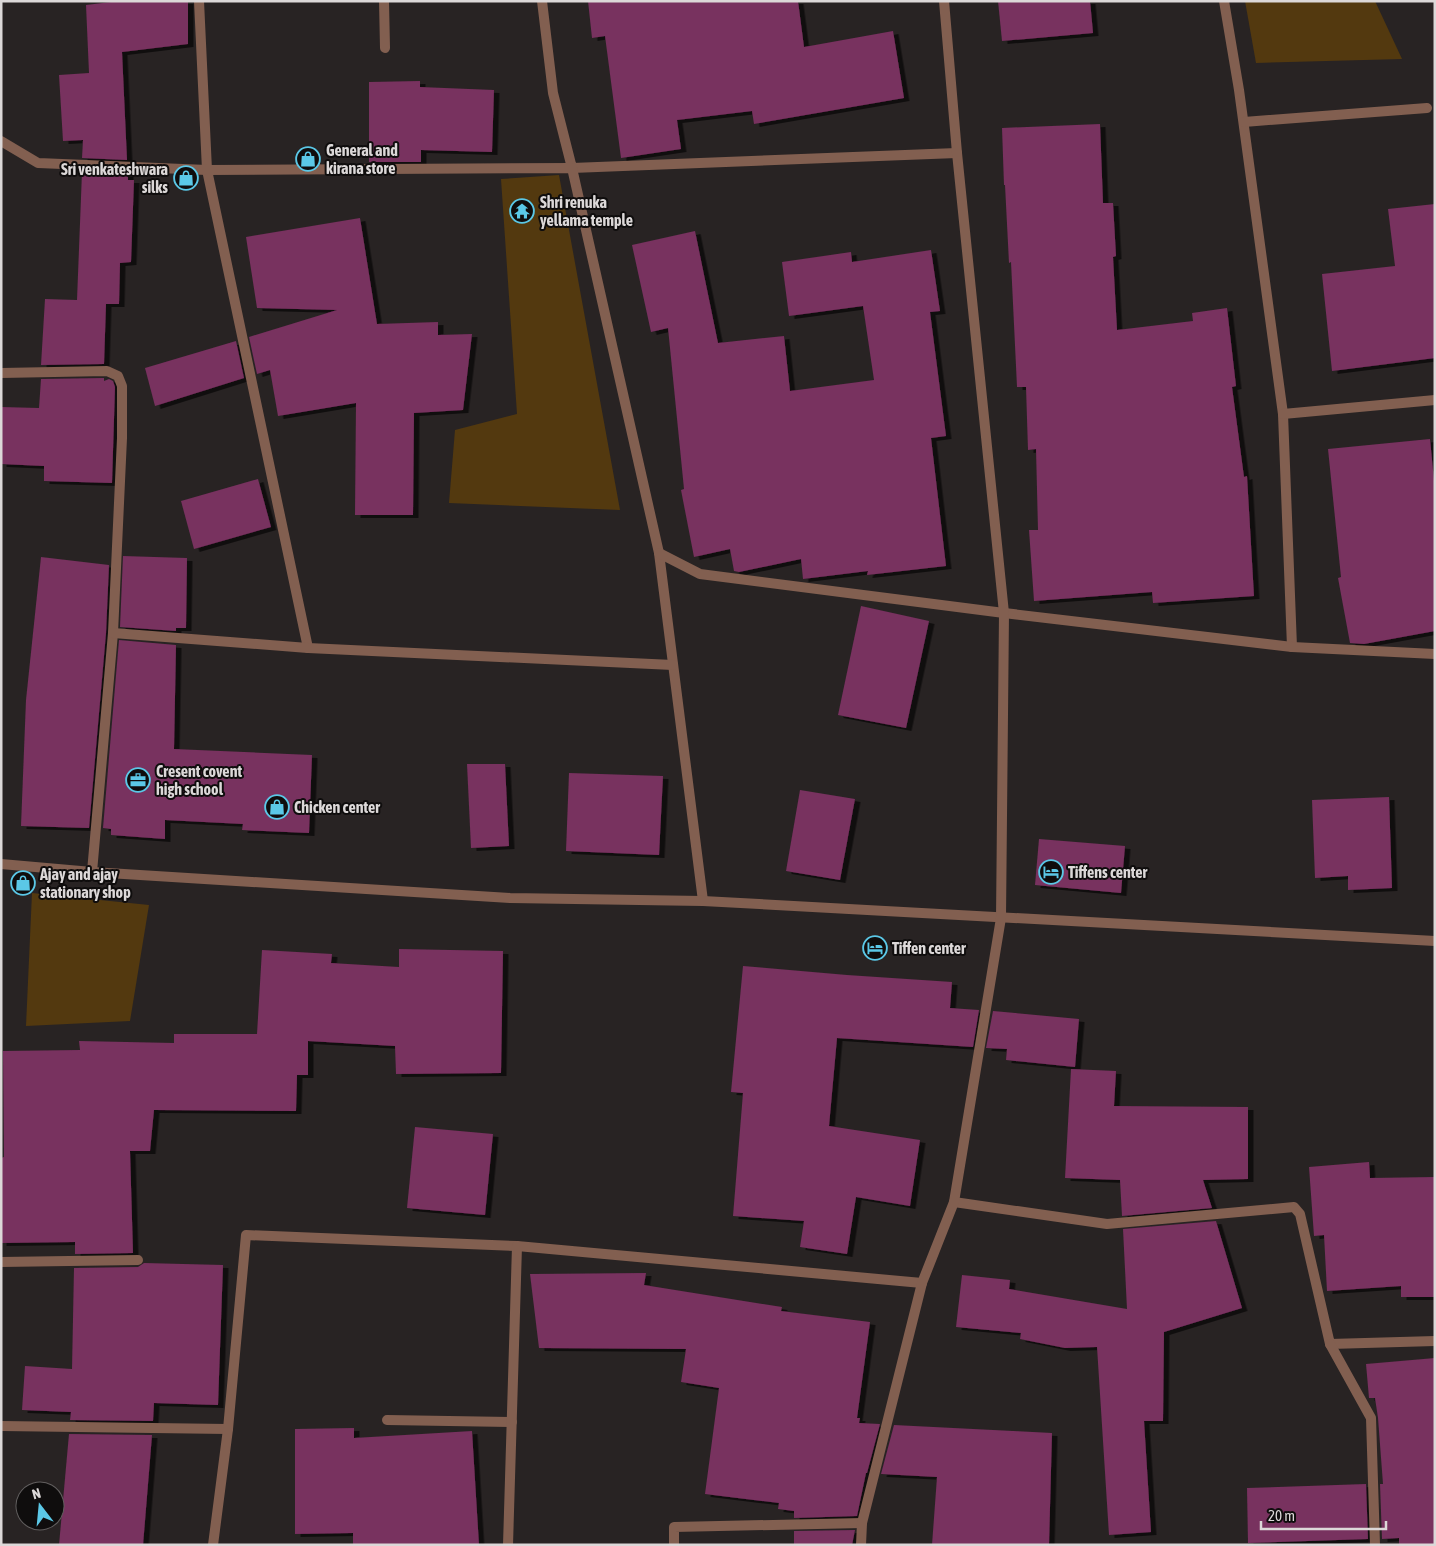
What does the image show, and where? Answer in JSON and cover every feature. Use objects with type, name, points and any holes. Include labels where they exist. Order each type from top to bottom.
[{"type":"street","points":[[200,1],[207,170],[308,648]]},
{"type":"street","points":[[384,1],[385,48]]},
{"type":"street","points":[[542,1],[554,93],[659,553],[703,901]]},
{"type":"street","points":[[861,1545],[862,1522],[922,1283],[954,1202],[1001,918],[1004,613],[957,154],[944,1]]},
{"type":"street","points":[[1224,1],[1244,122],[1283,414],[1292,647]]},
{"type":"street","points":[[1244,122],[1427,108]]},
{"type":"street","points":[[1,141],[38,163],[207,170],[572,168],[957,154]]},
{"type":"street","points":[[1,373],[107,371],[118,376],[122,386],[122,438],[114,634],[92,872]]},
{"type":"street","points":[[1283,414],[1435,400]]},
{"type":"street","points":[[659,553],[700,574],[1004,613],[1292,647],[1435,654]]},
{"type":"street","points":[[114,634],[308,648],[673,665]]},
{"type":"street","points":[[1,864],[92,872],[510,898],[703,901],[1435,941]]},
{"type":"street","points":[[954,1202],[1107,1224],[1294,1207],[1300,1214],[1330,1344],[1371,1418],[1375,1545]]},
{"type":"street","points":[[213,1545],[228,1429],[246,1235],[517,1246],[922,1283]]},
{"type":"street","points":[[508,1545],[517,1246]]},
{"type":"street","points":[[1,1262],[138,1260]]},
{"type":"street","points":[[1330,1344],[1435,1341]]},
{"type":"street","points":[[387,1420],[512,1422]]},
{"type":"street","points":[[1,1426],[228,1429]]},
{"type":"street","points":[[674,1545],[674,1527],[862,1522]]},
{"type":"shaded area","points":[[1245,1],[1375,1],[1402,59],[1256,63]]},
{"type":"shaded area","points":[[559,175],[620,510],[449,503],[455,430],[517,414],[501,179]]},
{"type":"shaded area","points":[[32,893],[149,905],[130,1021],[26,1026]]},
{"type":"building","points":[[119,1],[188,1],[188,44],[122,52],[127,160],[82,158],[83,140],[63,141],[59,75],[89,73],[86,5]]},
{"type":"building","points":[[588,1],[798,1],[804,47],[893,31],[904,98],[754,124],[752,111],[677,120],[681,149],[621,158],[605,36],[592,38]]},
{"type":"building","points":[[998,1],[1090,1],[1093,33],[1002,41]]},
{"type":"building","points":[[420,81],[420,87],[494,90],[492,152],[421,150],[421,162],[369,162],[369,82]]},
{"type":"building","points":[[1100,124],[1103,203],[1113,203],[1116,256],[1113,257],[1117,330],[1193,321],[1192,313],[1227,308],[1236,386],[1232,387],[1244,477],[1247,476],[1254,596],[1153,603],[1152,592],[1034,601],[1029,530],[1038,530],[1036,449],[1028,450],[1026,387],[1017,387],[1002,128]]},
{"type":"building","points":[[82,172],[128,174],[128,180],[134,180],[131,262],[120,263],[119,304],[106,304],[104,364],[41,365],[45,299],[77,300]]},
{"type":"building","points":[[1435,204],[1435,358],[1332,371],[1322,274],[1395,266],[1388,209]]},
{"type":"building","points":[[360,218],[377,324],[438,322],[438,335],[472,334],[463,410],[414,413],[413,515],[355,515],[356,403],[278,416],[270,370],[257,374],[249,337],[337,310],[257,308],[246,237]]},
{"type":"building","points":[[695,231],[718,343],[784,336],[790,391],[874,380],[863,306],[789,316],[782,262],[851,252],[852,262],[931,250],[940,311],[930,312],[946,436],[931,438],[946,566],[867,575],[868,571],[803,579],[801,559],[739,572],[734,571],[730,549],[694,557],[681,490],[684,489],[668,328],[651,332],[632,245]]},
{"type":"building","points":[[236,341],[244,378],[155,406],[145,368]]},
{"type":"building","points":[[104,378],[104,381],[109,379],[113,381],[115,387],[112,483],[44,481],[44,466],[1,464],[1,407],[39,408],[41,379]]},
{"type":"building","points":[[1430,439],[1435,491],[1435,631],[1364,644],[1350,643],[1338,578],[1341,577],[1328,449]]},
{"type":"building","points":[[258,479],[271,527],[194,549],[181,501]]},
{"type":"building","points":[[123,556],[187,558],[186,628],[176,628],[176,631],[120,627]]},
{"type":"building","points":[[41,557],[109,565],[106,633],[89,828],[21,826],[26,700]]},
{"type":"building","points":[[861,606],[929,621],[906,728],[838,715]]},
{"type":"building","points":[[119,640],[176,645],[174,749],[312,755],[309,833],[242,830],[243,824],[165,820],[165,839],[111,835],[111,829],[103,828]]},
{"type":"building","points":[[467,764],[505,764],[509,846],[471,848]]},
{"type":"building","points":[[569,773],[663,776],[659,855],[566,851]]},
{"type":"building","points":[[800,790],[855,799],[840,880],[786,871]]},
{"type":"building","points":[[1389,797],[1392,888],[1348,890],[1348,876],[1315,878],[1312,800]]},
{"type":"building","points":[[1039,839],[1125,846],[1121,893],[1035,885]]},
{"type":"building","points":[[399,949],[503,951],[501,1073],[396,1074],[395,1046],[308,1041],[308,1075],[297,1075],[296,1111],[154,1110],[150,1151],[130,1151],[133,1253],[75,1254],[75,1242],[1,1243],[1,1158],[4,1157],[3,1051],[80,1050],[79,1041],[174,1043],[174,1034],[257,1034],[262,950],[332,954],[331,963],[399,967]]},
{"type":"building","points":[[743,966],[952,982],[950,1008],[979,1010],[973,1047],[837,1038],[829,1126],[920,1140],[910,1206],[856,1197],[847,1254],[800,1247],[804,1221],[733,1216],[743,1093],[731,1092]]},
{"type":"building","points":[[993,1011],[1079,1019],[1075,1067],[1006,1060],[1007,1049],[986,1048]]},
{"type":"building","points":[[1071,1069],[1116,1071],[1114,1106],[1248,1107],[1248,1179],[1203,1180],[1212,1208],[1122,1216],[1120,1180],[1065,1178]]},
{"type":"building","points":[[415,1127],[493,1134],[485,1215],[407,1208]]},
{"type":"building","points":[[1369,1162],[1370,1178],[1435,1177],[1435,1297],[1401,1297],[1401,1286],[1327,1291],[1324,1235],[1314,1236],[1309,1167]]},
{"type":"building","points":[[1216,1221],[1242,1308],[1164,1332],[1163,1421],[1144,1421],[1151,1532],[1109,1535],[1097,1347],[1065,1348],[1020,1339],[1021,1333],[956,1327],[962,1275],[1010,1280],[1009,1289],[1127,1309],[1123,1229]]},
{"type":"building","points":[[144,1263],[223,1265],[218,1405],[154,1403],[153,1421],[70,1420],[71,1412],[22,1410],[25,1366],[72,1369],[74,1268],[138,1267]]},
{"type":"building","points":[[646,1273],[644,1285],[782,1307],[781,1311],[870,1322],[857,1418],[860,1418],[859,1423],[880,1424],[866,1473],[857,1516],[794,1518],[794,1511],[778,1509],[779,1503],[705,1494],[719,1388],[681,1382],[686,1349],[539,1348],[530,1274]]},
{"type":"building","points":[[1435,1358],[1435,1545],[1399,1545],[1399,1538],[1382,1539],[1380,1484],[1383,1484],[1378,1418],[1375,1398],[1369,1398],[1366,1364]]},
{"type":"building","points":[[894,1425],[1052,1433],[1049,1545],[932,1545],[937,1477],[881,1474]]},
{"type":"building","points":[[354,1428],[354,1438],[472,1431],[479,1545],[353,1545],[353,1533],[295,1534],[295,1429]]},
{"type":"building","points":[[69,1434],[152,1435],[143,1545],[59,1545],[60,1531],[65,1531],[65,1481]]},
{"type":"building","points":[[1366,1484],[1368,1539],[1248,1543],[1247,1488]]},
{"type":"building","points":[[855,1530],[852,1545],[794,1545],[794,1531]]},
{"type":"place","name":"General and kirana store","points":[[308,159]]},
{"type":"place","name":"Sri venkateshwara silks","points":[[186,178]]},
{"type":"place","name":"Shri renuka yellama temple","points":[[522,211]]},
{"type":"place","name":"Cresent covent high school","points":[[138,780]]},
{"type":"place","name":"Chicken center","points":[[277,807]]},
{"type":"place","name":"Tiffens center","points":[[1051,872]]},
{"type":"place","name":"Ajay and ajay stationary shop","points":[[23,883]]},
{"type":"place","name":"Tiffen center","points":[[875,948]]}]
